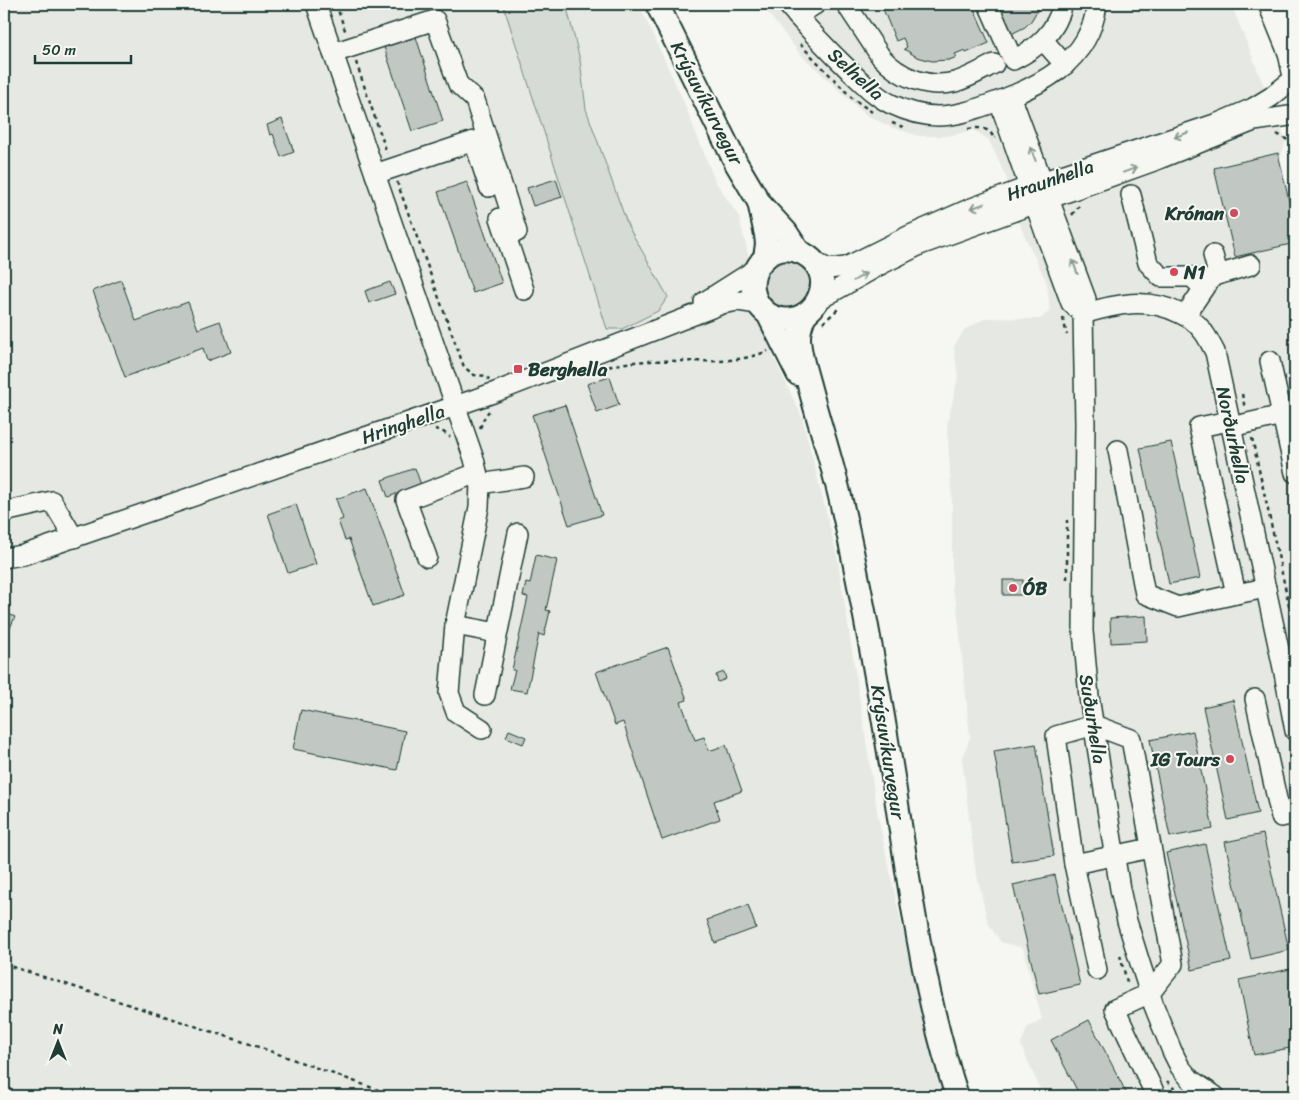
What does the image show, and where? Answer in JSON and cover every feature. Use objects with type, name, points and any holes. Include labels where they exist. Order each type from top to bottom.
[{"type":"main road","name":"Krýsuvíkurvegur","points":[[657,4],[732,154],[759,202],[806,257]]},
{"type":"main road","name":"Krýsuvíkurvegur","points":[[759,202],[767,244],[760,263]]},
{"type":"main road","points":[[781,250],[806,257],[820,272],[822,281],[814,314],[786,320],[777,318],[763,309],[752,288],[753,275],[760,263],[781,250]]},
{"type":"main road","name":"Krýsuvíkurvegur","points":[[763,309],[815,408]]},
{"type":"main road","name":"Krýsuvíkurvegur","points":[[814,314],[801,325],[799,344],[815,408],[829,451],[856,566],[884,718],[914,916],[931,999],[948,1069],[957,1096]]},
{"type":"street","name":"Hringhella","points":[[4,558],[23,555],[74,538],[455,406],[384,171],[342,50],[316,4]]},
{"type":"street","points":[[792,10],[816,4]]},
{"type":"street","points":[[846,4],[881,58],[896,71],[914,80],[956,82],[994,64]]},
{"type":"street","points":[[988,4],[1013,60],[1025,54],[1043,40],[1056,22],[1063,4]]},
{"type":"street","name":"Selhella","points":[[792,10],[850,72],[869,89],[889,103],[912,113],[938,116],[959,114],[1005,98],[1050,77],[1065,65],[1085,42],[1091,28],[1097,4]]},
{"type":"street","points":[[1268,4],[1288,53],[1292,79],[1283,97],[1285,119]]},
{"type":"street","points":[[1282,4],[1295,32]]},
{"type":"street","points":[[342,50],[435,20],[458,84],[475,100],[517,232]]},
{"type":"street","points":[[1043,40],[1065,65]]},
{"type":"street","name":"Hraunhella","points":[[806,257],[828,269],[846,267],[908,236],[969,209],[1036,184],[1218,123],[1253,108],[1271,97],[1292,79]]},
{"type":"street","points":[[956,82],[959,114]]},
{"type":"street","points":[[1005,98],[1043,202],[1071,303],[1083,314]]},
{"type":"street","name":"Hraunhella","points":[[814,314],[882,264],[920,246],[1100,181],[1254,121],[1285,119]]},
{"type":"street","points":[[384,171],[474,141],[524,290]]},
{"type":"street","points":[[1100,181],[1133,194],[1148,263],[1160,277],[1192,277],[1209,281],[1251,265]]},
{"type":"street","name":"Suðurhella","points":[[1043,202],[1059,224],[1086,299],[1083,314],[1085,414],[1083,631],[1085,664],[1127,921],[1150,993],[1180,1067],[1203,1089],[1215,1096]]},
{"type":"street","points":[[1185,316],[1209,281],[1213,255]]},
{"type":"street","points":[[661,328],[760,263]]},
{"type":"street","points":[[482,729],[456,712],[449,694],[450,666],[456,625],[479,507],[479,478],[455,406],[516,392],[661,328],[730,301],[763,309]]},
{"type":"street","name":"Norðurhella","points":[[1083,314],[1110,306],[1139,302],[1166,307],[1185,316],[1201,328],[1215,352],[1266,588],[1290,671],[1295,731]]},
{"type":"street","points":[[1270,361],[1295,473]]},
{"type":"street","points":[[1236,594],[1199,427],[1282,415]]},
{"type":"street","points":[[1118,450],[1145,594],[1178,607],[1266,588]]},
{"type":"street","points":[[427,557],[406,500],[479,478],[524,477]]},
{"type":"street","points":[[4,512],[52,501],[74,538]]},
{"type":"street","points":[[485,695],[518,532]]},
{"type":"street","points":[[456,625],[497,633]]},
{"type":"street","points":[[1255,699],[1281,817],[1295,814]]},
{"type":"street","points":[[1097,970],[1074,864],[1056,736],[1094,725],[1131,738],[1173,964],[1150,993],[1115,1009],[1156,1096]]},
{"type":"street","points":[[1074,864],[1151,848]]},
{"type":"path","points":[[336,4],[342,50],[384,171],[464,367],[474,375],[488,376]]},
{"type":"path","points":[[1285,119],[1269,132],[1282,135],[1295,144]]},
{"type":"path","points":[[1059,224],[1070,217],[1081,203],[1073,191]]},
{"type":"path","points":[[814,314],[843,304]]},
{"type":"path","points":[[596,371],[615,364],[643,360],[734,361],[783,346]]},
{"type":"path","points":[[426,430],[442,431],[455,441],[467,440],[477,435],[485,416],[492,409]]},
{"type":"path","points":[[4,964],[253,1046],[394,1096]]},
{"type":"shaded area","points":[[4,4],[639,4],[682,98],[715,181],[739,217],[773,356],[802,417],[837,555],[878,817],[919,1005],[944,1096],[4,1096]]},
{"type":"shaded area","points":[[503,4],[566,4],[580,60],[586,109],[628,226],[668,297],[658,311],[622,329],[607,329]]},
{"type":"shaded area","points":[[761,4],[1231,4],[1286,141],[1279,161],[1295,227],[1295,1096],[1043,1096],[1021,1045],[1027,1028],[1042,1019],[1023,948],[1001,942],[988,923],[975,866],[962,758],[970,738],[957,605],[952,589],[952,500],[947,426],[958,377],[954,347],[964,330],[986,318],[1040,319],[1050,311],[1047,283],[1022,230],[1007,179],[989,140],[974,130],[947,136],[919,136],[890,127],[865,114],[801,55]]},
{"type":"shaded area","points":[[795,260],[811,274],[812,291],[796,310],[771,306],[761,283],[774,262]]},
{"type":"building","points":[[881,4],[972,4],[989,43],[966,53],[965,50],[955,54],[957,57],[949,60],[932,61],[917,57],[904,49],[907,47],[903,38],[896,41]]},
{"type":"building","points":[[998,4],[1041,4],[1025,27],[1011,34]]},
{"type":"building","points":[[416,37],[443,121],[412,131],[384,47]]},
{"type":"building","points":[[282,119],[294,152],[281,157],[273,134],[270,135],[267,125]]},
{"type":"building","points":[[1278,153],[1295,227],[1295,243],[1235,257],[1214,168]]},
{"type":"building","points":[[556,179],[562,197],[533,206],[527,188]]},
{"type":"building","points":[[467,182],[502,283],[473,293],[438,192]]},
{"type":"building","points":[[121,280],[136,321],[188,302],[198,329],[220,321],[231,352],[207,361],[203,348],[125,377],[93,291]]},
{"type":"building","points":[[390,282],[395,294],[369,303],[365,291]]},
{"type":"building","points":[[610,377],[619,405],[597,413],[587,384]]},
{"type":"building","points":[[565,405],[602,515],[569,525],[532,415]]},
{"type":"building","points":[[1171,442],[1200,578],[1169,584],[1140,448]]},
{"type":"building","points":[[415,468],[421,485],[388,497],[382,480]]},
{"type":"building","points":[[367,488],[405,595],[373,606],[349,539],[345,540],[338,521],[343,519],[336,499]]},
{"type":"building","points":[[296,504],[316,564],[288,573],[268,514]]},
{"type":"building","points":[[536,555],[557,560],[546,610],[550,611],[544,636],[539,634],[527,692],[510,689],[515,670],[512,670],[528,597],[523,596],[526,583],[530,584]]},
{"type":"building","points":[[1003,580],[1023,580],[1023,595],[1003,595]]},
{"type":"building","points":[[4,612],[15,617],[4,641]]},
{"type":"building","points":[[1146,616],[1147,641],[1111,643],[1110,618]]},
{"type":"building","points":[[668,647],[687,700],[681,702],[695,740],[704,737],[709,751],[726,745],[742,791],[714,801],[720,819],[662,840],[623,722],[615,725],[596,672]]},
{"type":"building","points":[[724,672],[726,679],[718,682],[716,675]]},
{"type":"building","points":[[1233,700],[1258,813],[1228,820],[1203,707]]},
{"type":"building","points":[[301,710],[405,731],[397,770],[293,749]]},
{"type":"building","points":[[509,730],[526,737],[523,744],[506,737]]},
{"type":"building","points":[[1193,731],[1213,829],[1170,837],[1150,740]]},
{"type":"building","points":[[1036,744],[1054,856],[1012,862],[994,751]]},
{"type":"building","points":[[1263,834],[1289,950],[1251,959],[1225,842]]},
{"type":"building","points":[[1205,844],[1231,961],[1192,970],[1166,853]]},
{"type":"building","points":[[1055,875],[1080,985],[1039,994],[1013,885]]},
{"type":"building","points":[[748,905],[756,928],[715,943],[707,920]]},
{"type":"building","points":[[1290,969],[1295,996],[1295,1047],[1254,1055],[1239,980]]},
{"type":"building","points":[[1089,1020],[1128,1096],[1080,1096],[1051,1040]]},
{"type":"place","name":"Krónan","points":[[1234,213]]},
{"type":"place","name":"N1","points":[[1174,272]]},
{"type":"place","name":"Berghella","points":[[518,369]]},
{"type":"place","name":"ÓB","points":[[1013,588]]},
{"type":"place","name":"IG Tours","points":[[1230,759]]}]
